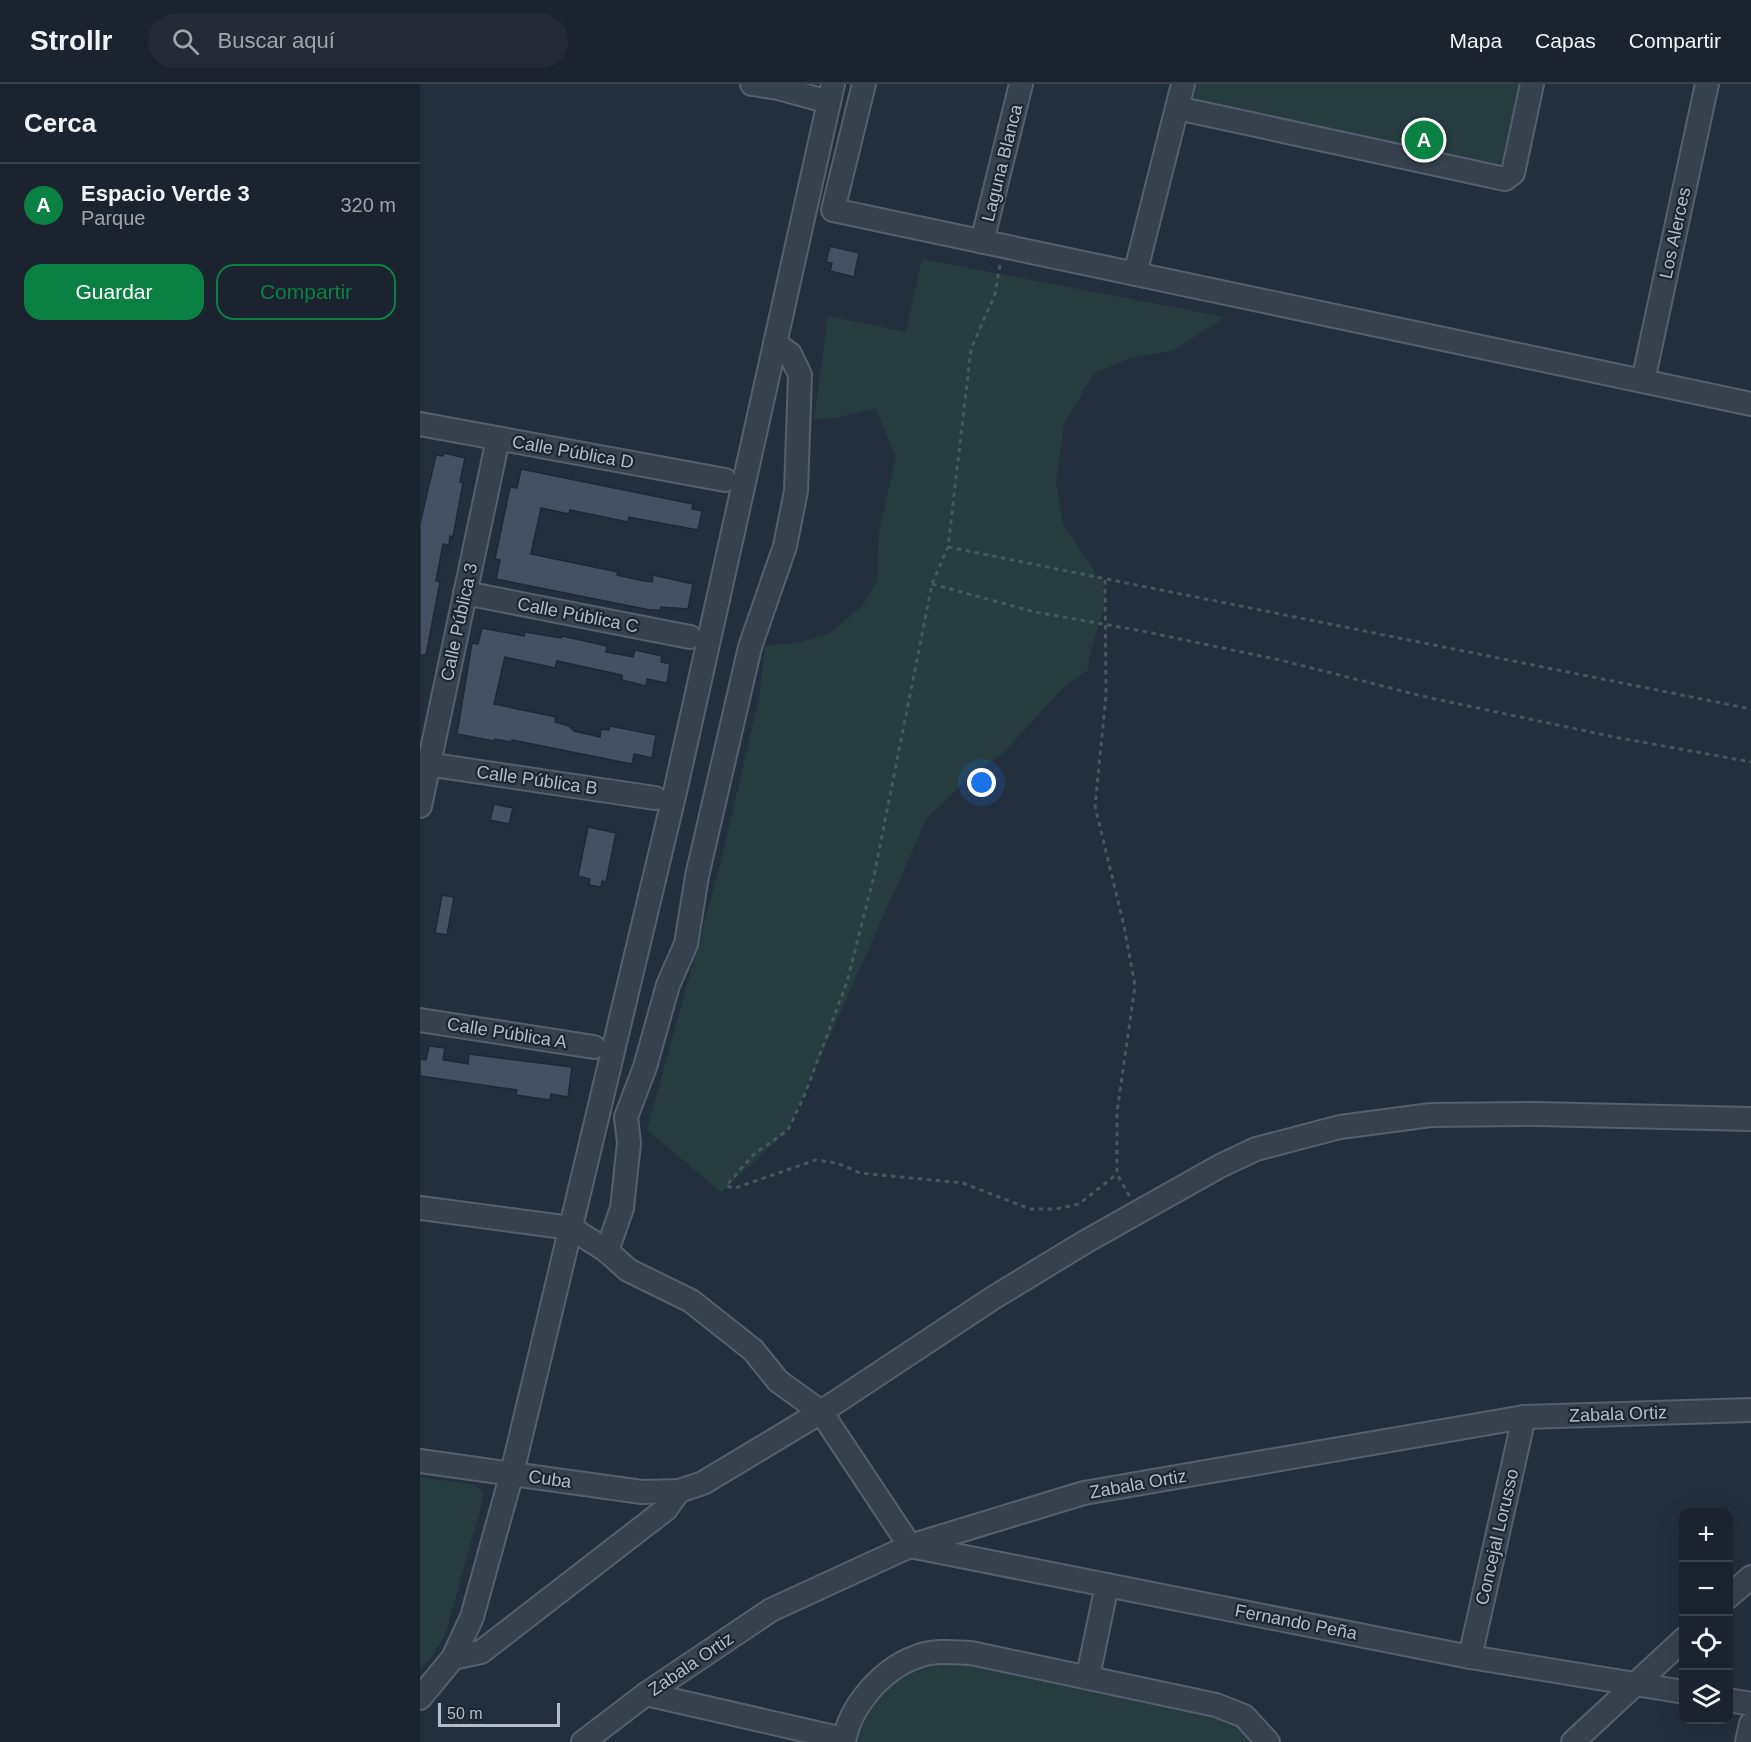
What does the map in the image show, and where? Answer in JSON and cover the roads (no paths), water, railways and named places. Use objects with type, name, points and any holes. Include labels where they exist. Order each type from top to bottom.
[{"type":"street","points":[[420,1698],[453,1658],[472,1617],[512,1473],[675,792],[831,93],[752,84]]},
{"type":"street","points":[[864,84],[833,210],[1751,404]]},
{"type":"street","name":"Laguna Blanca","points":[[990,244],[1021,84]]},
{"type":"street","points":[[1135,274],[1183,84]]},
{"type":"street","points":[[1177,108],[1505,179],[1513,173],[1532,84]]},
{"type":"street","name":"Los Alerces","points":[[1643,381],[1707,84]]},
{"type":"street","points":[[607,1251],[622,1208],[629,1143],[626,1117],[645,1067],[668,985],[686,944],[697,876],[750,647],[785,546],[796,491],[800,375],[790,354],[775,343]]},
{"type":"street","name":"Calle Pública D","points":[[420,424],[725,480]]},
{"type":"street","name":"Calle Pública 3","points":[[420,806],[425,764],[498,439]]},
{"type":"street","name":"Calle Pública C","points":[[465,593],[690,637]]},
{"type":"street","name":"Calle Pública B","points":[[425,764],[655,798]]},
{"type":"street","name":"Calle Pública A","points":[[420,1020],[594,1047]]},
{"type":"street","points":[[453,1658],[481,1652],[666,1509],[679,1491],[703,1483],[820,1412],[993,1298],[1138,1211],[1256,1149],[1298,1137],[1384,1120],[1431,1115],[1536,1114],[1751,1119]]},
{"type":"street","points":[[420,1208],[571,1228],[607,1251],[628,1270],[691,1301],[753,1350],[778,1381],[820,1412],[910,1546]]},
{"type":"street","name":"Zabala Ortiz","points":[[583,1742],[646,1694],[771,1610],[910,1546],[1084,1493],[1524,1417],[1751,1410]]},
{"type":"street","name":"Concejal Lorusso","points":[[1470,1657],[1524,1417]]},
{"type":"street","name":"Cuba","points":[[420,1461],[642,1492],[679,1491]]},
{"type":"street","name":"Fernando Peña","points":[[910,1546],[1470,1657],[1679,1691]]},
{"type":"street","points":[[1733,1593],[1751,1577]]},
{"type":"street","points":[[1088,1676],[1107,1585]]},
{"type":"street","points":[[1573,1742],[1679,1643]]},
{"type":"street","points":[[646,1694],[844,1741],[861,1702],[886,1673],[915,1657],[944,1651],[971,1653],[1216,1705],[1244,1716],[1268,1742]]},
{"type":"street","points":[[1733,1701],[1751,1704]]},
{"type":"street","points":[[1747,1742],[1751,1724]]},
{"type":"place","name":"Espacio Verde 3","points":[[1424,140]]}]
